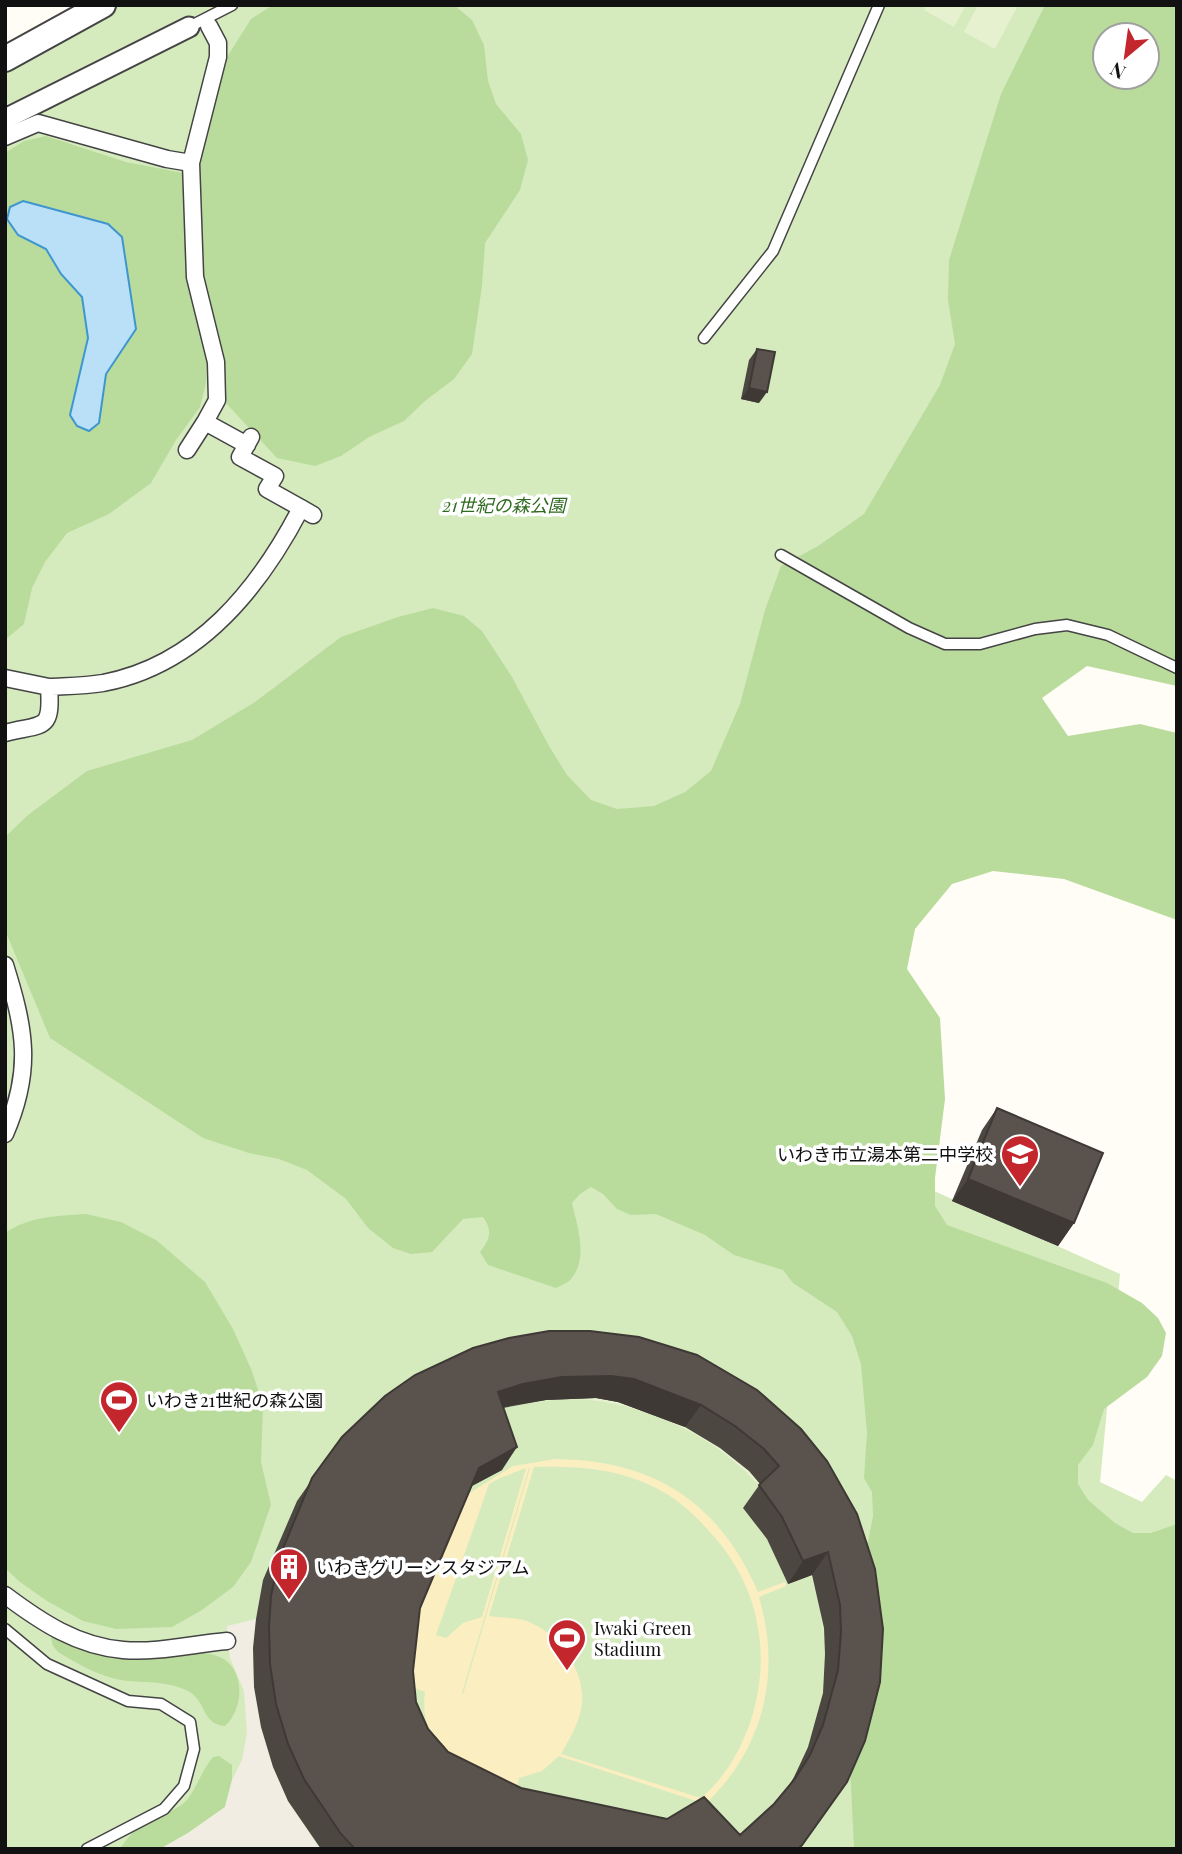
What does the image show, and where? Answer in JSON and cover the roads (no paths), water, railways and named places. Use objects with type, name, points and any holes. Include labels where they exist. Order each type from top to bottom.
[{"type":"street","points":[[5,59],[103,5]]},
{"type":"street","points":[[5,119],[199,27],[218,44],[218,57],[191,163],[195,277],[216,362],[217,400],[187,450]]},
{"type":"street","points":[[5,137],[38,122],[167,159],[191,163]]},
{"type":"street","points":[[5,678],[49,687],[82,686],[127,677],[159,663],[196,641],[244,597],[307,511],[267,489],[275,476],[240,457],[249,441],[205,422]]},
{"type":"street","points":[[5,733],[41,725],[49,718],[49,687]]},
{"type":"street","points":[[5,965],[21,1018],[24,1044],[17,1099],[5,1134]]},
{"type":"street","points":[[5,1595],[55,1629],[86,1643],[124,1650],[227,1641]]},
{"type":"lane","points":[[199,27],[232,5]]},
{"type":"lane","points":[[704,338],[773,251],[879,5]]},
{"type":"lane","points":[[781,555],[909,628],[945,644],[979,644],[1035,628],[1067,625],[1108,635],[1177,668]]},
{"type":"lane","points":[[5,1629],[47,1664],[128,1701],[161,1704],[190,1722],[194,1749],[184,1786],[164,1809],[88,1849]]},
{"type":"water","points":[[23,201],[108,224],[122,237],[136,329],[106,374],[99,423],[89,431],[77,426],[70,415],[88,338],[82,297],[61,274],[46,249],[18,235],[7,219],[10,207]]},
{"type":"place","name":"いわき市立湯本第二中学校","points":[[1020,1188]]},
{"type":"place","name":"いわき21世紀の森公園","points":[[119,1434]]},
{"type":"place","name":"いわきグリーンスタジアム","points":[[289,1601]]},
{"type":"place","name":"Iwaki Green Stadium","points":[[567,1672]]},
{"type":"park label","name":"21世紀の森公園","points":[[504,505]]}]
